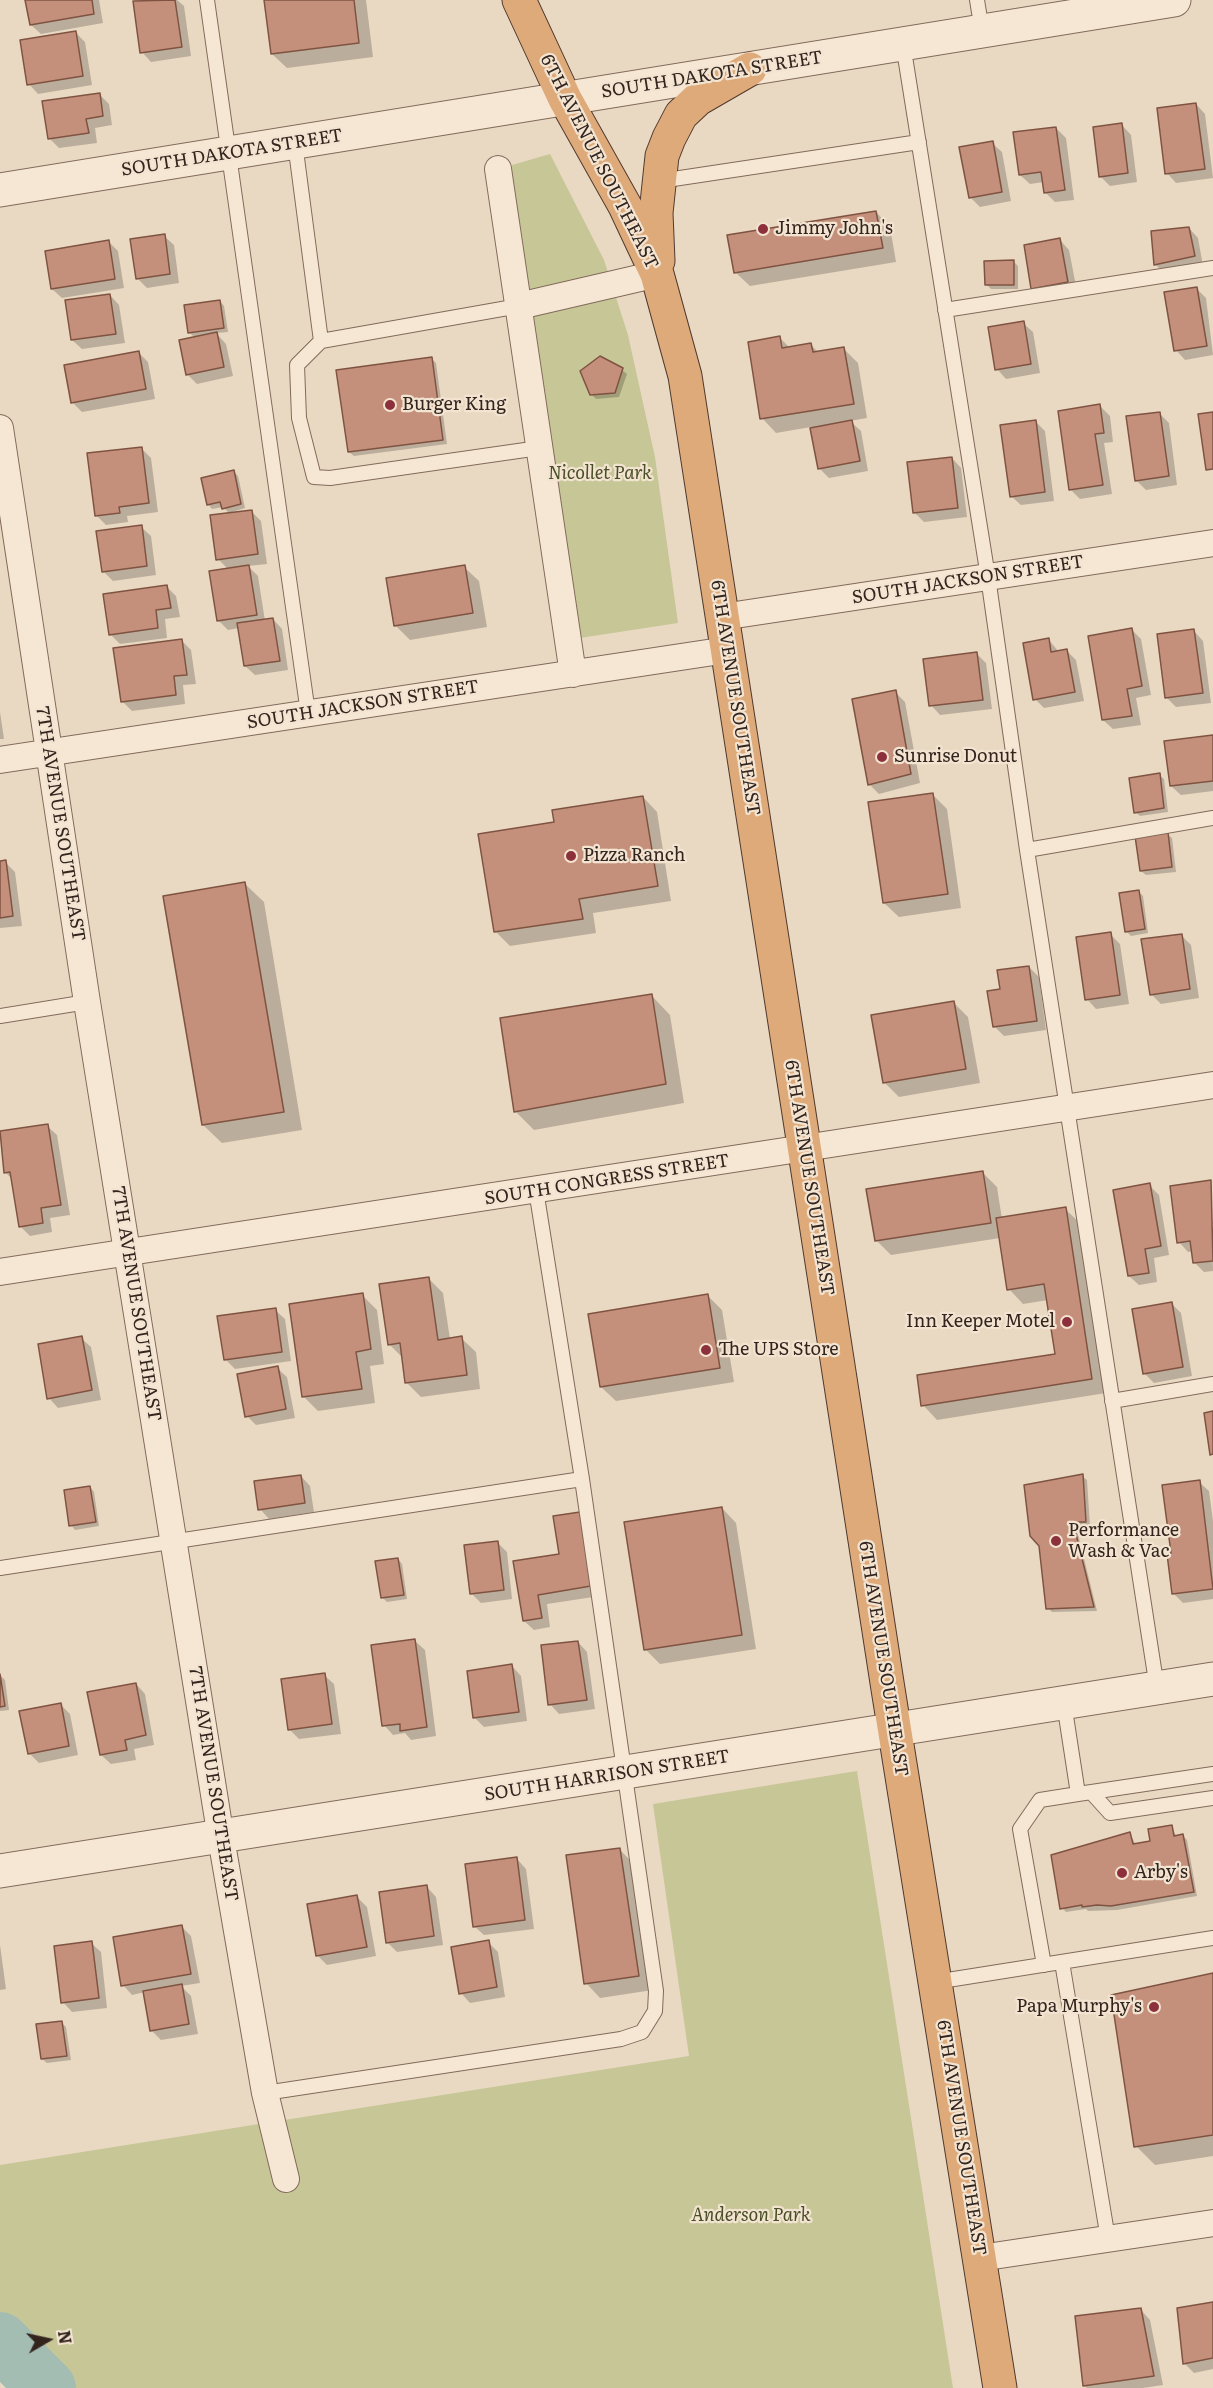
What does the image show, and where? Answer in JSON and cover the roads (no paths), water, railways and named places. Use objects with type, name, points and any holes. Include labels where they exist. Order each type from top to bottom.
[{"type":"highway","name":"6TH AVENUE SOUTHEAST","points":[[519,0],[565,99],[625,206],[658,276],[685,376],[894,1730],[1000,2388]]},
{"type":"highway","points":[[658,276],[656,213],[662,156],[681,115],[698,99],[750,69]]},
{"type":"street","name":"SOUTH DAKOTA STREET","points":[[0,190],[903,44],[980,16],[1174,0]]},
{"type":"street","points":[[498,169],[573,674]]},
{"type":"street","points":[[519,306],[658,276]]},
{"type":"street","name":"7TH AVENUE SOUTHEAST","points":[[0,428],[87,1002],[221,1838],[265,2093],[286,2179]]},
{"type":"street","name":"SOUTH JACKSON STREET","points":[[722,617],[1213,543]]},
{"type":"street","name":"SOUTH JACKSON STREET","points":[[0,760],[727,650]]},
{"type":"street","name":"SOUTH CONGRESS STREET","points":[[0,1272],[805,1150],[1213,1085]]},
{"type":"street","name":"SOUTH HARRISON STREET","points":[[0,1871],[221,1838],[1213,1679]]},
{"type":"street","points":[[980,2258],[1213,2223]]},
{"type":"lane","points":[[207,0],[308,713]]},
{"type":"lane","points":[[903,44],[988,578],[1027,850],[1157,1688]]},
{"type":"lane","points":[[660,181],[919,142]]},
{"type":"lane","points":[[295,143],[321,341]]},
{"type":"lane","points":[[945,310],[1213,267]]},
{"type":"lane","points":[[519,306],[321,341],[297,365],[299,418],[314,477],[330,478],[539,448]]},
{"type":"lane","points":[[1027,850],[1213,818]]},
{"type":"lane","points":[[0,1016],[87,1002]]},
{"type":"lane","points":[[265,2093],[621,2039],[642,2032],[655,2011],[656,1991],[622,1773],[582,1479],[536,1190]]},
{"type":"lane","points":[[1112,1401],[1213,1384]]},
{"type":"lane","points":[[0,1568],[582,1479]]},
{"type":"lane","points":[[1064,1703],[1084,1793],[1110,1814],[1213,1797]]},
{"type":"lane","points":[[1044,1965],[1020,1829],[1040,1800],[1213,1774]]},
{"type":"lane","points":[[935,1982],[1213,1938]]},
{"type":"lane","points":[[1062,1962],[1108,2239]]},
{"type":"waterway","points":[[0,2341],[47,2388]]},
{"type":"place","name":"Jimmy John's","points":[[763,229]]},
{"type":"place","name":"Burger King","points":[[390,405]]},
{"type":"place","name":"Sunrise Donut","points":[[882,757]]},
{"type":"place","name":"Pizza Ranch","points":[[571,856]]},
{"type":"place","name":"Inn Keeper Motel","points":[[1067,1322]]},
{"type":"place","name":"The UPS Store","points":[[706,1350]]},
{"type":"place","name":"Performance Wash & Vac","points":[[1056,1541]]},
{"type":"place","name":"Arby's","points":[[1122,1873]]},
{"type":"place","name":"Papa Murphy's","points":[[1154,2007]]},
{"type":"park label","name":"Nicollet Park","points":[[600,474]]},
{"type":"park label","name":"Anderson Park","points":[[751,2216]]}]
